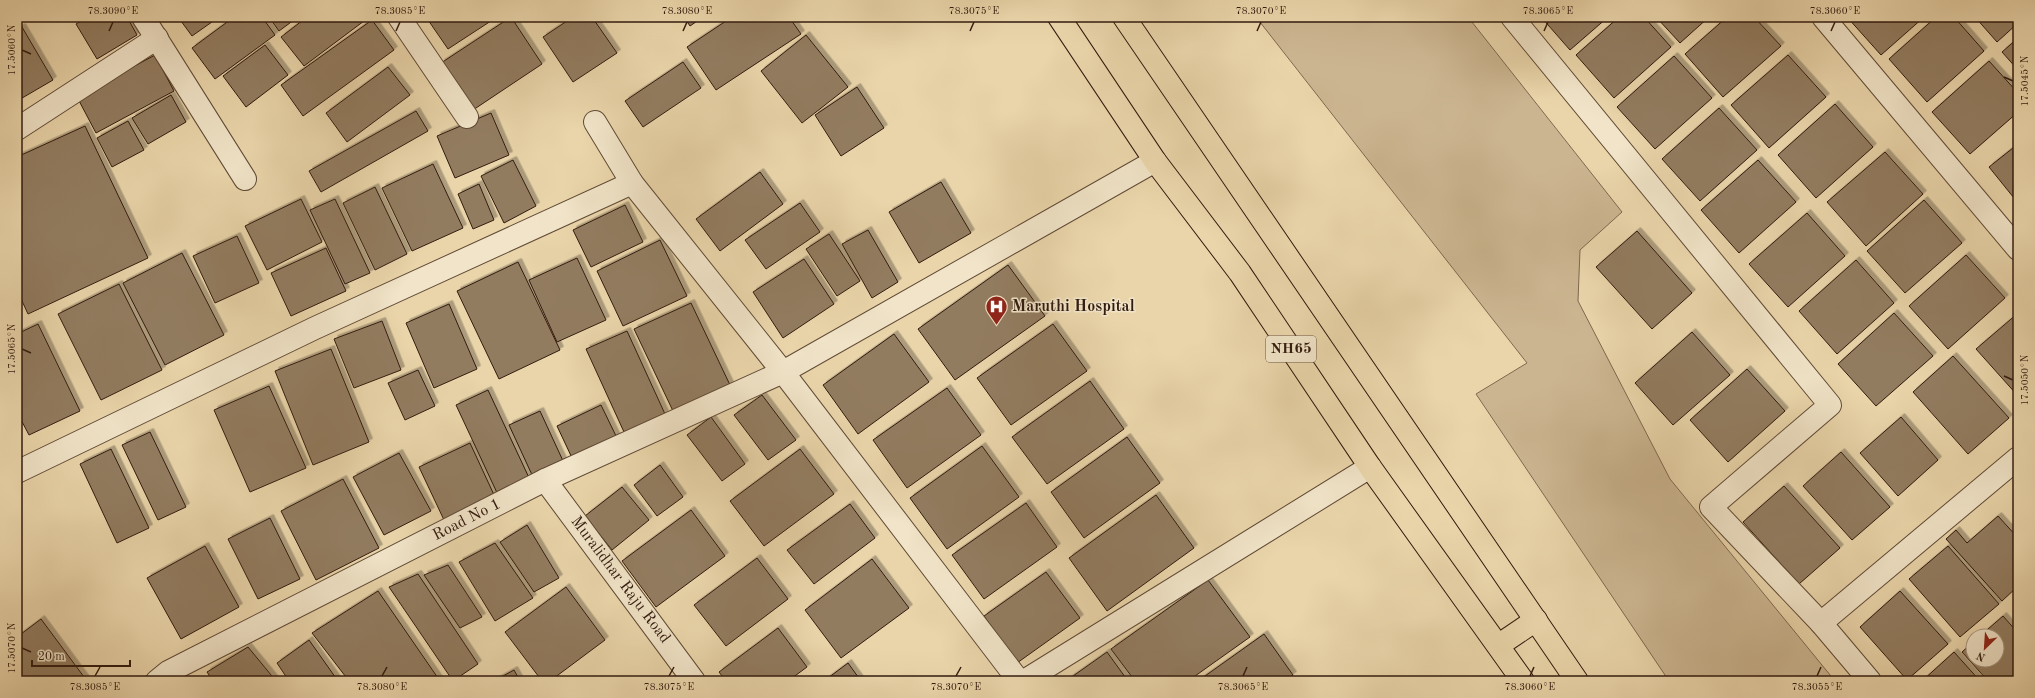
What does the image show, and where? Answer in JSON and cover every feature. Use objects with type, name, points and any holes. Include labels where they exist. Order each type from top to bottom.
[{"type":"highway","name":"NH65","points":[[1059,17],[1155,161],[1240,273],[1370,467],[1523,681]]},
{"type":"highway","name":"NH65","points":[[1124,17],[1577,681]]},
{"type":"highway","points":[[1498,646],[1536,620]]},
{"type":"street","points":[[142,17],[157,38],[245,179]]},
{"type":"street","points":[[399,17],[467,117]]},
{"type":"street","points":[[1512,17],[1830,405],[1711,507],[1821,623],[1870,681]]},
{"type":"street","points":[[1823,17],[2018,249]]},
{"type":"street","points":[[17,129],[157,38]]},
{"type":"street","points":[[595,122],[632,183],[783,372],[1019,681]]},
{"type":"street","name":"Road No 1","points":[[157,681],[168,672],[545,480],[783,372],[1155,161]]},
{"type":"street","points":[[18,468],[315,328],[632,183]]},
{"type":"street","points":[[1821,623],[2018,458]]},
{"type":"street","points":[[1024,681],[1370,467]]},
{"type":"street","name":"Muralidhar Raju Road","points":[[545,480],[686,678]]},
{"type":"shaded area","points":[[1256,17],[1468,17],[1622,212],[1580,250],[1578,301],[1670,479],[1835,681],[1669,681],[1476,394],[1527,363]]},
{"type":"building","points":[[88,17],[127,17],[137,35],[97,59],[76,24]]},
{"type":"building","points":[[178,17],[219,17],[192,36]]},
{"type":"building","points":[[234,17],[262,17],[275,35],[215,79],[192,48]]},
{"type":"building","points":[[269,17],[298,17],[279,31]]},
{"type":"building","points":[[307,17],[368,18],[304,66],[281,37]]},
{"type":"building","points":[[426,17],[497,17],[448,49]]},
{"type":"building","points":[[511,17],[542,64],[473,110],[441,63]]},
{"type":"building","points":[[573,17],[592,17],[617,53],[573,82],[543,37]]},
{"type":"building","points":[[684,17],[703,17],[690,26]]},
{"type":"building","points":[[732,17],[789,17],[801,34],[716,90],[687,47]]},
{"type":"building","points":[[1541,17],[1608,17],[1570,50]]},
{"type":"building","points":[[1619,17],[1644,17],[1671,47],[1614,98],[1576,55]]},
{"type":"building","points":[[1656,17],[1709,17],[1680,43]]},
{"type":"building","points":[[1727,17],[1754,17],[1781,46],[1723,97],[1685,54]]},
{"type":"building","points":[[1847,17],[1924,17],[1881,55]]},
{"type":"building","points":[[1936,17],[1954,17],[1984,51],[1927,102],[1889,59]]},
{"type":"building","points":[[1975,17],[2018,17],[2018,23],[1997,42]]},
{"type":"building","points":[[372,20],[394,50],[303,116],[281,85]]},
{"type":"building","points":[[22,27],[53,80],[17,101],[17,30]]},
{"type":"building","points":[[806,35],[848,87],[802,123],[761,71]]},
{"type":"building","points":[[2018,38],[2018,70],[2002,52]]},
{"type":"building","points":[[265,45],[288,75],[246,107],[223,76]]},
{"type":"building","points":[[155,55],[174,91],[96,133],[77,97]]},
{"type":"building","points":[[1788,55],[1826,97],[1769,148],[1731,105]]},
{"type":"building","points":[[1674,56],[1712,98],[1655,149],[1617,107]]},
{"type":"building","points":[[1989,61],[2018,93],[2018,112],[1970,154],[1932,112]]},
{"type":"building","points":[[683,62],[701,88],[643,127],[625,101]]},
{"type":"building","points":[[388,67],[410,95],[347,142],[326,113]]},
{"type":"building","points":[[857,87],[884,128],[841,156],[815,115]]},
{"type":"building","points":[[171,95],[186,122],[148,144],[132,118]]},
{"type":"building","points":[[1835,104],[1873,147],[1816,198],[1778,155]]},
{"type":"building","points":[[1719,108],[1757,150],[1700,201],[1662,159]]},
{"type":"building","points":[[416,111],[428,131],[321,192],[309,171]]},
{"type":"building","points":[[491,113],[509,155],[455,178],[437,136]]},
{"type":"building","points":[[128,121],[144,150],[112,167],[97,138]]},
{"type":"building","points":[[85,126],[148,258],[28,314],[17,290],[17,157]]},
{"type":"building","points":[[2018,144],[2018,203],[1989,167]]},
{"type":"building","points":[[1885,152],[1923,194],[1866,246],[1827,202]]},
{"type":"building","points":[[513,160],[536,206],[504,223],[481,176]]},
{"type":"building","points":[[1758,160],[1796,202],[1739,253],[1701,210]]},
{"type":"building","points":[[433,164],[463,228],[412,251],[382,188]]},
{"type":"building","points":[[760,172],[783,204],[720,251],[696,219]]},
{"type":"building","points":[[941,182],[971,233],[919,263],[889,212]]},
{"type":"building","points":[[479,184],[494,220],[473,229],[458,194]]},
{"type":"building","points":[[375,187],[407,254],[375,270],[343,203]]},
{"type":"building","points":[[301,199],[322,242],[267,270],[245,226]]},
{"type":"building","points":[[335,199],[370,273],[345,284],[310,210]]},
{"type":"building","points":[[1924,200],[1962,243],[1905,293],[1867,251]]},
{"type":"building","points":[[800,203],[820,232],[766,269],[745,240]]},
{"type":"building","points":[[625,205],[643,242],[591,267],[573,230]]},
{"type":"building","points":[[1807,213],[1845,256],[1788,307],[1749,264]]},
{"type":"building","points":[[868,230],[898,282],[872,298],[842,244]]},
{"type":"building","points":[[1637,231],[1692,293],[1652,329],[1596,267]]},
{"type":"building","points":[[829,234],[860,281],[837,296],[806,249]]},
{"type":"building","points":[[237,236],[259,283],[215,303],[193,256]]},
{"type":"building","points":[[660,240],[687,296],[623,326],[597,271]]},
{"type":"building","points":[[326,248],[346,291],[291,316],[271,273]]},
{"type":"building","points":[[182,253],[224,335],[165,365],[123,283]]},
{"type":"building","points":[[1966,255],[2005,298],[1948,349],[1909,306]]},
{"type":"building","points":[[577,258],[606,320],[557,342],[529,280]]},
{"type":"building","points":[[804,259],[834,304],[783,338],[753,292]]},
{"type":"building","points":[[1856,260],[1894,303],[1837,354],[1799,311]]},
{"type":"building","points":[[518,262],[560,350],[499,379],[457,291]]},
{"type":"building","points":[[1008,265],[1045,316],[955,380],[918,329]]},
{"type":"building","points":[[119,284],[162,370],[101,400],[58,314]]},
{"type":"building","points":[[691,303],[730,385],[673,411],[634,329]]},
{"type":"building","points":[[449,304],[477,369],[434,388],[406,323]]},
{"type":"building","points":[[1894,313],[1933,356],[1876,406],[1838,364]]},
{"type":"building","points":[[2017,314],[2018,315],[2018,396],[1976,349]]},
{"type":"building","points":[[382,321],[401,370],[354,388],[334,339]]},
{"type":"building","points":[[38,324],[80,411],[29,435],[17,412],[17,334]]},
{"type":"building","points":[[1053,324],[1087,371],[1011,425],[977,378]]},
{"type":"building","points":[[627,331],[665,414],[624,432],[586,349]]},
{"type":"building","points":[[1692,332],[1730,375],[1673,425],[1635,383]]},
{"type":"building","points":[[894,334],[929,382],[858,434],[823,385]]},
{"type":"building","points":[[331,349],[369,442],[313,465],[275,371]]},
{"type":"building","points":[[1953,356],[2009,418],[1968,454],[1913,392]]},
{"type":"building","points":[[1747,369],[1785,411],[1728,462],[1690,420]]},
{"type":"building","points":[[418,370],[435,406],[405,420],[388,383]]},
{"type":"building","points":[[1090,381],[1124,429],[1047,484],[1012,437]]},
{"type":"building","points":[[269,386],[306,468],[250,492],[214,410]]},
{"type":"building","points":[[947,388],[981,435],[907,488],[873,440]]},
{"type":"building","points":[[488,390],[531,482],[499,497],[456,405]]},
{"type":"building","points":[[762,395],[796,440],[768,460],[734,415]]},
{"type":"building","points":[[601,405],[617,438],[573,460],[557,426]]},
{"type":"building","points":[[540,411],[564,463],[533,477],[509,425]]},
{"type":"building","points":[[711,417],[745,464],[722,481],[687,435]]},
{"type":"building","points":[[1901,417],[1938,460],[1898,496],[1860,453]]},
{"type":"building","points":[[150,432],[186,507],[158,520],[122,445]]},
{"type":"building","points":[[1127,437],[1160,483],[1084,538],[1051,492]]},
{"type":"building","points":[[470,443],[495,497],[444,520],[419,467]]},
{"type":"building","points":[[982,446],[1019,497],[947,549],[910,498]]},
{"type":"building","points":[[111,449],[149,528],[117,543],[80,464]]},
{"type":"building","points":[[800,449],[834,494],[764,546],[730,501]]},
{"type":"building","points":[[1841,452],[1890,507],[1852,540],[1803,486]]},
{"type":"building","points":[[399,453],[431,511],[384,535],[353,477]]},
{"type":"building","points":[[660,465],[683,497],[657,516],[634,485]]},
{"type":"building","points":[[343,479],[379,548],[316,580],[281,511]]},
{"type":"building","points":[[1784,486],[1840,548],[1799,584],[1743,522]]},
{"type":"building","points":[[622,487],[649,520],[612,550],[585,516]]},
{"type":"building","points":[[1156,495],[1194,548],[1107,611],[1069,558]]},
{"type":"building","points":[[1026,503],[1057,547],[984,599],[952,555]]},
{"type":"building","points":[[850,504],[875,538],[814,584],[787,550]]},
{"type":"building","points":[[691,510],[725,556],[656,607],[622,561]]},
{"type":"building","points":[[1998,516],[2018,538],[2018,586],[2002,601],[1946,539],[1956,530],[1967,543]]},
{"type":"building","points":[[270,518],[300,579],[258,599],[228,539]]},
{"type":"building","points":[[527,525],[559,578],[534,592],[500,542]]},
{"type":"building","points":[[495,543],[533,598],[495,621],[459,562]]},
{"type":"building","points":[[205,546],[239,607],[181,639],[147,578]]},
{"type":"building","points":[[1948,546],[1999,604],[1971,628],[1965,628],[1965,633],[1960,637],[1909,579]]},
{"type":"building","points":[[757,558],[788,599],[726,646],[694,605]]},
{"type":"building","points":[[872,559],[909,608],[841,658],[805,610]]},
{"type":"building","points":[[448,565],[482,617],[460,628],[424,575]]},
{"type":"building","points":[[1046,572],[1080,618],[1017,663],[984,616]]},
{"type":"building","points":[[418,574],[478,664],[453,681],[389,587]]},
{"type":"building","points":[[1208,580],[1250,637],[1188,681],[1135,681],[1111,649]]},
{"type":"building","points":[[566,587],[605,640],[550,681],[542,681],[505,632]]},
{"type":"building","points":[[378,591],[440,681],[349,681],[312,633]]},
{"type":"building","points":[[1900,591],[1948,644],[1907,680],[1860,627]]},
{"type":"building","points":[[2003,616],[2018,633],[2018,681],[1988,681],[1976,668],[2005,668],[2005,628],[1989,628]]},
{"type":"building","points":[[41,619],[87,681],[17,681],[17,637]]},
{"type":"building","points":[[778,628],[807,667],[788,681],[726,681],[719,672]]},
{"type":"building","points":[[1264,634],[1293,675],[1284,681],[1198,681]]},
{"type":"building","points":[[309,640],[338,681],[289,681],[277,663]]},
{"type":"building","points":[[248,647],[276,681],[213,681],[207,672]]},
{"type":"building","points":[[1107,652],[1128,681],[1066,681]]},
{"type":"building","points":[[1954,652],[1965,664],[1965,668],[1968,668],[1980,681],[1922,681]]},
{"type":"building","points":[[848,663],[861,681],[824,681]]},
{"type":"building","points":[[514,670],[520,681],[494,681]]},
{"type":"place","name":"Maruthi Hospital","points":[[997,326]]}]
